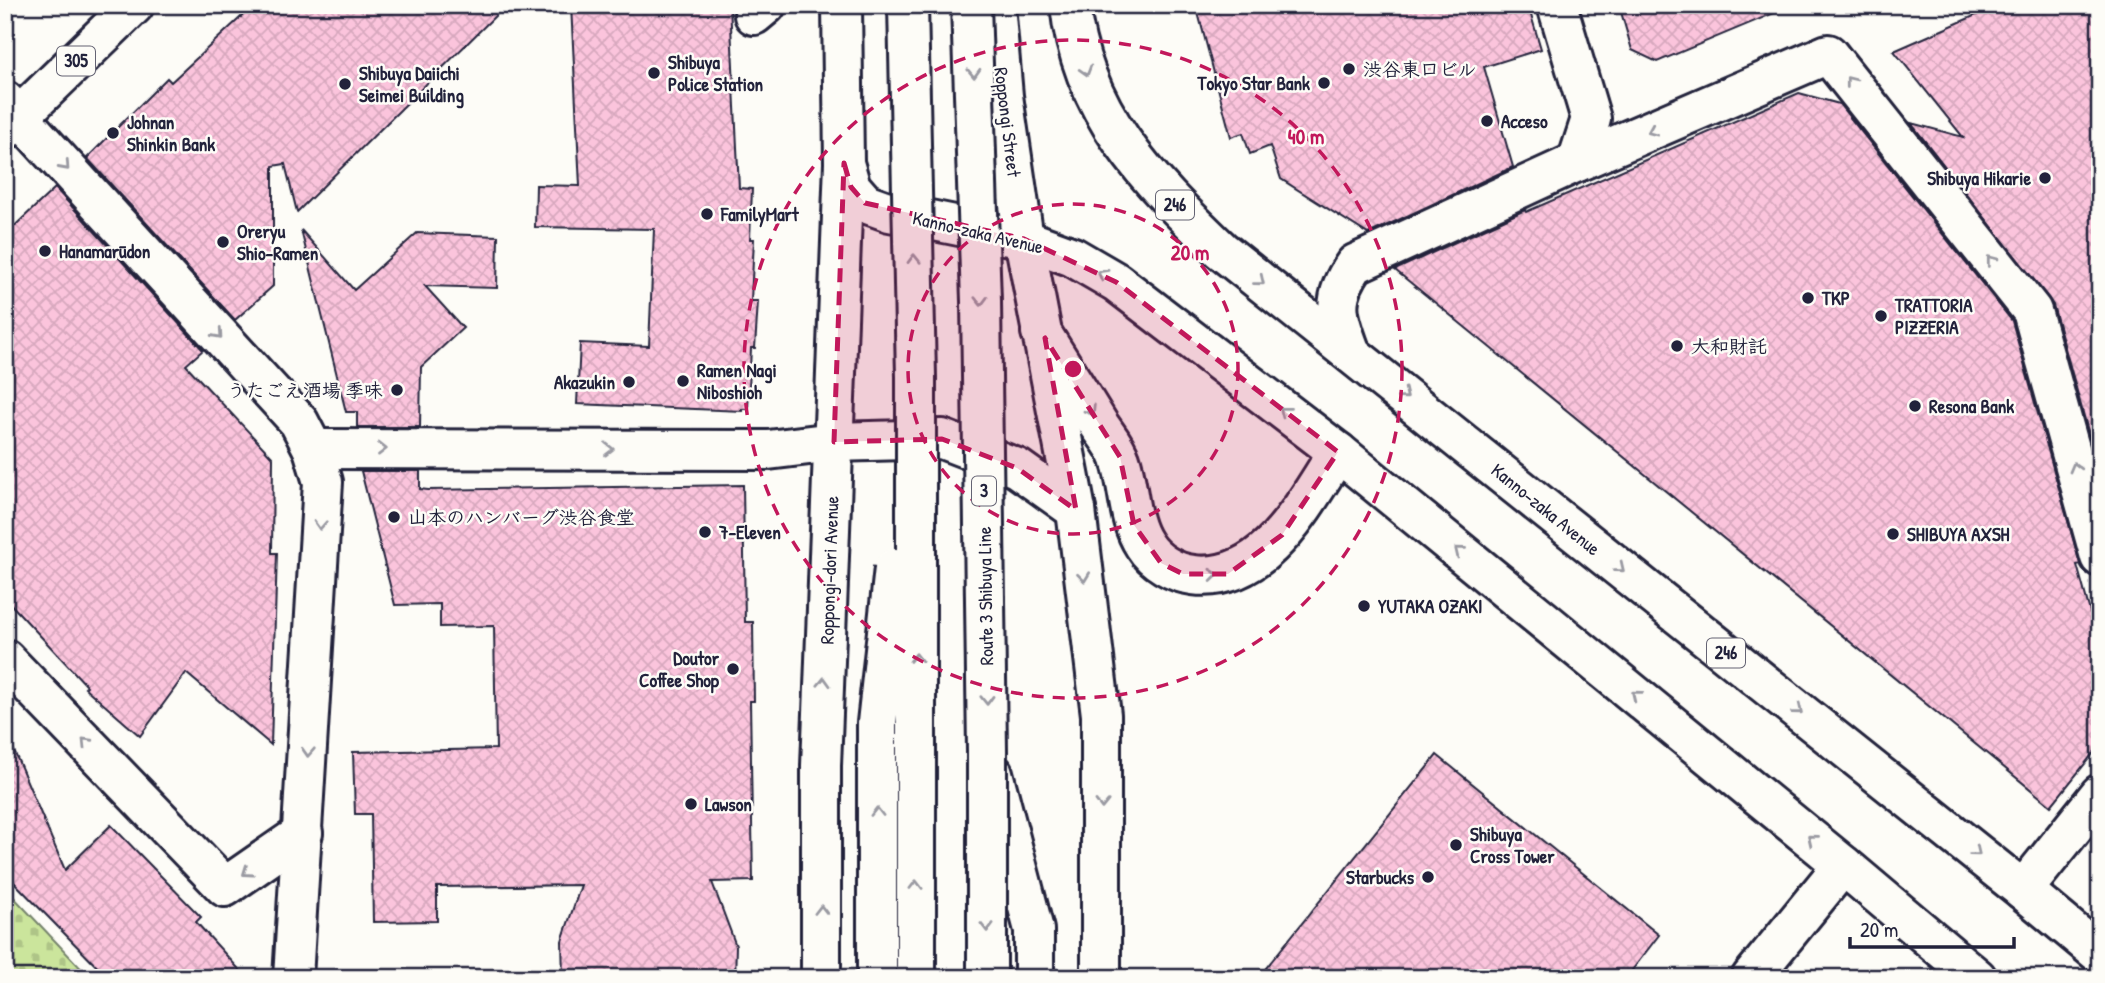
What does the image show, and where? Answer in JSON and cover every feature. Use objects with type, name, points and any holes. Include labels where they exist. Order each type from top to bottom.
[{"type":"main road","name":"305","points":[[10,115],[134,5]]},
{"type":"main road","points":[[842,5],[844,163]]},
{"type":"main road","points":[[908,5],[916,377],[916,978]]},
{"type":"main road","name":"Route 3 Shibuya Line","points":[[971,5],[981,301],[988,751],[987,978]]},
{"type":"main road","name":"Roppongi Street","points":[[995,5],[1003,96],[1024,239]]},
{"type":"main road","name":"Kanno-zaka Avenue","points":[[1070,5],[1072,27],[1094,97],[1129,154],[1175,206],[1222,250],[2100,954]]},
{"type":"main road","points":[[1557,5],[1591,119],[1577,162]]},
{"type":"main road","points":[[1350,353],[1340,325],[1338,304],[1342,282],[1355,264],[1577,162],[1828,54],[2032,311],[2100,556]]},
{"type":"main road","points":[[10,115],[299,422],[313,449],[323,482],[293,978]]},
{"type":"main road","name":"Kanno-zaka Avenue","points":[[844,163],[851,187],[865,203],[890,212],[1024,239],[1073,257],[1116,282],[1338,452],[1843,865],[1976,978]]},
{"type":"main road","name":"Roppongi-dori Avenue","points":[[821,978],[821,766],[844,163]]},
{"type":"main road","points":[[1024,239],[1076,510],[1101,715],[1101,978]]},
{"type":"main road","points":[[1041,332],[1120,457],[1134,525],[1145,548],[1161,563],[1183,574],[1207,577],[1228,573],[1251,562],[1282,535],[1338,452]]},
{"type":"main road","points":[[877,978],[877,723],[916,377]]},
{"type":"main road","points":[[313,449],[768,450],[834,442],[943,439],[1017,468],[1076,510]]},
{"type":"main road","points":[[5,659],[225,887],[303,833]]},
{"type":"main road","points":[[988,751],[1034,930],[1034,978]]},
{"type":"main road","points":[[2023,890],[2100,794]]},
{"type":"main road","points":[[1751,978],[1843,865]]},
{"type":"highlighted area","points":[[844,163],[851,187],[865,203],[1024,239],[1116,282],[1338,452],[1282,535],[1228,574],[1183,574],[1161,563],[1134,525],[1120,457],[1045,338],[1076,510],[1017,468],[942,439],[834,442]]},
{"type":"green space","points":[[7,890],[90,978],[5,978]]},
{"type":"building","points":[[254,5],[506,5],[297,212],[285,164],[273,166],[273,286],[235,320],[87,158],[167,78],[171,82]]},
{"type":"building","points":[[571,5],[730,5],[739,188],[752,189],[750,239],[754,239],[751,301],[758,301],[755,348],[751,348],[748,409],[742,411],[577,404],[580,343],[649,346],[654,229],[535,227],[536,185],[580,186]]},
{"type":"building","name":"渋谷東口ビル","points":[[1196,5],[1528,5],[1541,49],[1484,67],[1513,167],[1368,234],[1281,179],[1270,146],[1250,154],[1243,133],[1231,137]]},
{"type":"building","points":[[1619,5],[1791,6],[1657,62],[1632,50]]},
{"type":"building","name":"Shibuya Hikarie","points":[[1999,5],[2100,5],[2100,474],[2053,305],[1911,123],[1963,137],[1894,51]]},
{"type":"building","name":"SHIBUYA AXSH","points":[[1799,93],[1839,104],[2012,321],[2080,564],[2077,565],[2100,648],[2100,745],[2051,806],[1395,270],[1525,210],[1526,212]]},
{"type":"building","points":[[55,188],[203,350],[186,365],[273,458],[272,553],[277,553],[271,745],[186,673],[140,736],[85,688],[87,686],[5,598],[5,235]]},
{"type":"building","points":[[301,230],[354,290],[417,233],[498,236],[497,288],[425,286],[463,328],[421,367],[420,427],[357,427],[357,412],[346,412]]},
{"type":"building","points":[[361,471],[420,471],[420,489],[428,490],[743,485],[745,622],[753,622],[754,701],[750,701],[753,881],[712,882],[736,946],[735,978],[563,978],[562,941],[581,885],[437,887],[437,921],[373,922],[371,814],[355,814],[353,752],[496,749],[494,626],[440,627],[440,604],[395,605]]},
{"type":"building","points":[[5,730],[65,870],[111,825],[201,917],[196,922],[247,978],[108,978],[5,873]]},
{"type":"building","name":"Shibuya Cross Tower","points":[[1437,755],[1659,935],[1626,978],[1258,978]]},
{"type":"place","name":"渋谷東口ビル","points":[[1349,69]]},
{"type":"place","name":"Shibuya Police Station","points":[[654,73]]},
{"type":"place","name":"Tokyo Star Bank","points":[[1324,83]]},
{"type":"place","name":"Shibuya Daiichi Seimei Building","points":[[345,84]]},
{"type":"place","name":"Acceso","points":[[1487,121]]},
{"type":"place","name":"Johnan Shinkin Bank","points":[[113,133]]},
{"type":"place","name":"Shibuya Hikarie","points":[[2045,178]]},
{"type":"place","name":"FamilyMart","points":[[707,214]]},
{"type":"place","name":"Oreryu Shio-Ramen","points":[[223,242]]},
{"type":"place","name":"Hanamarūdon","points":[[45,251]]},
{"type":"place","name":"TKP","points":[[1808,298]]},
{"type":"place","name":"TRATTORIA PIZZERIA","points":[[1881,316]]},
{"type":"place","name":"大和財託","points":[[1677,346]]},
{"type":"place","name":"Ramen Nagi Niboshioh","points":[[683,381]]},
{"type":"place","name":"Akazukin","points":[[629,382]]},
{"type":"place","name":"うたごえ酒場 季味","points":[[397,390]]},
{"type":"place","name":"Resona Bank","points":[[1915,406]]},
{"type":"place","name":"山本のハンバーグ渋谷食堂","points":[[394,517]]},
{"type":"place","name":"7-Eleven","points":[[705,532]]},
{"type":"place","name":"SHIBUYA AXSH","points":[[1893,534]]},
{"type":"place","name":"YUTAKA OZAKI","points":[[1364,606]]},
{"type":"place","name":"Doutor Coffee Shop","points":[[733,669]]},
{"type":"place","name":"Lawson","points":[[691,804]]},
{"type":"place","name":"Shibuya Cross Tower","points":[[1456,845]]},
{"type":"place","name":"Starbucks","points":[[1428,877]]}]
